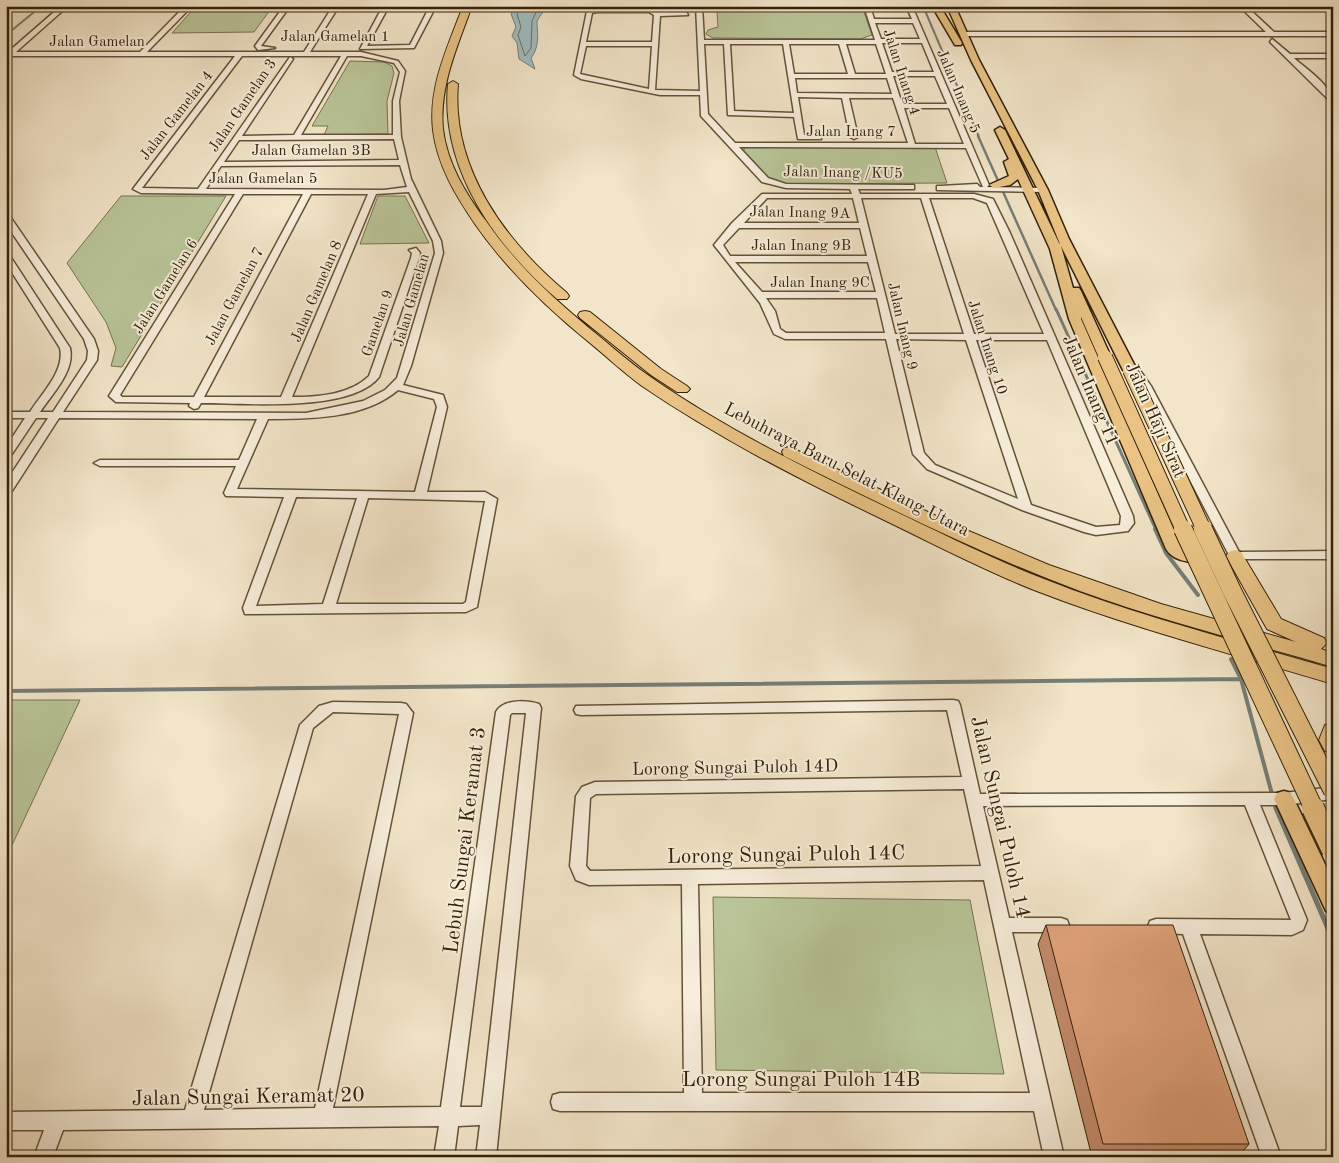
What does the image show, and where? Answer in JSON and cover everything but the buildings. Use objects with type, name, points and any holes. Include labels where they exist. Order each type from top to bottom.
[{"type":"highway","name":"Lebuhraya Baru Selat Klang Utara","points":[[468,6],[441,82],[438,130],[447,165],[467,203],[498,250],[543,297],[645,380],[726,432],[829,486],[987,562],[1057,592],[1126,616],[1333,676]]},
{"type":"highway","name":"Lebuhraya Baru Selat Klang Utara","points":[[475,6],[454,81],[450,106],[453,131],[462,163],[483,203],[513,245],[553,289],[656,372],[730,421],[864,489],[1014,556],[1129,600],[1333,660]]},
{"type":"highway","points":[[1235,556],[1274,624],[1284,631],[1333,649]]},
{"type":"highway","points":[[1333,731],[1330,740],[1333,746]]},
{"type":"main road","name":"Jalan Haji Sirat","points":[[938,6],[958,42],[1055,245],[1216,601],[1333,850]]},
{"type":"main road","name":"Jalan Haji Sirat","points":[[951,6],[981,72],[1041,187],[1063,239],[1130,370],[1232,591],[1333,792]]},
{"type":"main road","points":[[1004,138],[1014,177],[1008,187]]},
{"type":"main road","points":[[992,187],[1008,187],[1026,200],[1040,216]]},
{"type":"main road","points":[[1055,245],[1075,319],[1174,549],[1180,555],[1187,556],[1235,556]]},
{"type":"main road","points":[[1269,799],[1333,904]]},
{"type":"street","points":[[7,53],[54,6]]},
{"type":"street","points":[[7,53],[65,6]]},
{"type":"street","points":[[142,54],[189,6]]},
{"type":"street","name":"Jalan Gamelan 1","points":[[287,6],[259,47],[308,51],[412,47],[432,6]]},
{"type":"street","points":[[308,51],[336,6]]},
{"type":"street","points":[[363,48],[386,6]]},
{"type":"street","name":"Jalan Inang /KU5","points":[[699,6],[704,114],[766,180],[774,184],[786,186],[856,192],[992,187]]},
{"type":"street","name":"Jalan Inang 4","points":[[867,6],[911,142]]},
{"type":"street","name":"Jalan Inang 5","points":[[909,6],[967,146],[992,187]]},
{"type":"street","points":[[1242,6],[1288,56],[1323,89],[1333,102]]},
{"type":"street","points":[[686,14],[657,14],[650,10],[589,12],[577,75],[660,93],[702,91]]},
{"type":"street","points":[[652,91],[657,14]]},
{"type":"street","points":[[871,21],[915,20]]},
{"type":"street","points":[[965,34],[1333,40]]},
{"type":"street","points":[[1272,38],[1333,34]]},
{"type":"street","points":[[701,42],[924,41]]},
{"type":"street","points":[[727,42],[731,113],[738,115],[798,115]]},
{"type":"street","points":[[786,42],[801,137],[854,137],[911,142]]},
{"type":"street","points":[[842,42],[852,76]]},
{"type":"street","points":[[583,44],[656,44]]},
{"type":"street","name":"Jalan Gamelan","points":[[7,53],[238,57],[308,51],[343,57],[378,57],[396,62],[403,72],[396,101],[397,137],[412,189],[437,241],[440,253],[406,366],[395,386]]},
{"type":"street","points":[[1288,56],[1333,56]]},
{"type":"street","points":[[238,57],[290,60],[343,57]]},
{"type":"street","name":"Jalan Gamelan 4","points":[[141,192],[137,189],[238,57]]},
{"type":"street","points":[[296,138],[343,57]]},
{"type":"street","name":"Jalan Gamelan 3","points":[[200,192],[290,60]]},
{"type":"street","points":[[791,76],[938,74]]},
{"type":"street","points":[[1323,89],[1333,89]]},
{"type":"street","points":[[794,95],[897,96]]},
{"type":"street","points":[[845,95],[854,137]]},
{"type":"street","points":[[900,106],[952,106]]},
{"type":"street","points":[[236,138],[397,137]]},
{"type":"street","name":"Jalan Inang 7","points":[[734,145],[911,142],[967,146]]},
{"type":"street","name":"Jalan Gamelan 3B","points":[[219,164],[388,164],[403,162]]},
{"type":"street","name":"Jalan Inang /KU5","points":[[940,188],[992,187]]},
{"type":"street","points":[[1008,187],[1041,187]]},
{"type":"street","name":"Jalan Gamelan 5","points":[[141,192],[384,192],[412,189]]},
{"type":"street","name":"Jalan Gamelan 6","points":[[197,400],[120,400],[114,396],[240,192]]},
{"type":"street","name":"Jalan Gamelan 7","points":[[189,416],[308,192]]},
{"type":"street","name":"Jalan Gamelan 8","points":[[285,400],[373,192]]},
{"type":"street","points":[[856,192],[765,196],[735,225],[718,245],[772,314],[775,331],[778,334],[891,337],[1051,337]]},
{"type":"street","name":"Jalan Inang 11","points":[[856,192],[924,196],[974,196],[992,202],[1051,337],[1128,523],[1124,528],[1096,531],[1026,507],[931,467]]},
{"type":"street","name":"Jalan Inang 9","points":[[856,192],[919,454],[931,467]]},
{"type":"street","name":"Jalan Inang 10","points":[[924,196],[1026,507]]},
{"type":"street","points":[[6,217],[89,339],[93,351],[92,360],[6,491]]},
{"type":"street","name":"Jalan Inang 9A","points":[[735,225],[864,226]]},
{"type":"street","name":"Gamelan 9","points":[[285,400],[308,400],[349,393],[366,385],[374,377],[415,258],[416,253],[413,250]]},
{"type":"street","points":[[6,256],[65,348],[67,357],[64,369],[6,455]]},
{"type":"street","name":"Jalan Inang 9B","points":[[729,259],[873,259]]},
{"type":"street","name":"Jalan Inang 9C","points":[[759,295],[881,295]]},
{"type":"street","points":[[1115,341],[1146,386],[1235,556],[1333,555]]},
{"type":"street","points":[[6,415],[306,416],[338,411],[369,402],[395,386],[439,397],[442,407],[420,496]]},
{"type":"street","points":[[197,400],[285,400]]},
{"type":"street","points":[[264,416],[230,494],[485,496],[491,499],[472,604],[466,608],[328,608],[253,612],[249,608],[291,495]]},
{"type":"street","points":[[100,463],[242,463]]},
{"type":"street","points":[[328,608],[364,496]]},
{"type":"street","name":"Jalan Sungai Puloh 14","points":[[581,710],[953,705],[1054,1157]]},
{"type":"street","points":[[192,1119],[306,725],[324,710],[334,707],[401,708],[406,713],[322,1118]]},
{"type":"street","name":"Lebuh Sungai Keramat 3","points":[[444,1157],[503,712],[509,708],[534,708],[486,1157]]},
{"type":"street","name":"Lorong Sungai Puloh 14D","points":[[582,875],[578,866],[583,796],[587,791],[595,788],[971,783]]},
{"type":"street","points":[[975,800],[1269,799],[1333,792]]},
{"type":"street","points":[[1140,926],[1292,928],[1297,925],[1299,920],[1269,799]]},
{"type":"street","name":"Lorong Sungai Puloh 14C","points":[[582,875],[589,878],[991,873]]},
{"type":"street","points":[[690,876],[693,1102]]},
{"type":"street","points":[[1002,925],[1081,926]]},
{"type":"street","points":[[1189,927],[1272,1157]]},
{"type":"street","name":"Lorong Sungai Puloh 14B","points":[[560,1102],[1042,1102]]},
{"type":"street","name":"Jalan Sungai Keramat 20","points":[[6,1121],[490,1116]]},
{"type":"street","points":[[43,1157],[57,1120]]},
{"type":"green space","points":[[196,6],[273,6],[254,32],[172,33]]},
{"type":"green space","points":[[704,6],[862,6],[872,35],[860,39],[713,38],[706,34],[708,30],[718,27],[717,12]]},
{"type":"green space","points":[[350,61],[384,62],[392,66],[394,73],[387,101],[388,134],[324,135],[328,126],[312,126]]},
{"type":"green space","points":[[749,147],[935,147],[947,183],[784,184],[770,179],[744,151],[744,148]]},
{"type":"green space","points":[[121,196],[226,196],[122,367],[111,366],[116,348],[106,322],[67,263]]},
{"type":"green space","points":[[378,196],[405,196],[429,243],[360,244]]},
{"type":"green space","points":[[6,700],[80,700],[6,858]]},
{"type":"green space","points":[[713,897],[970,900],[1004,1074],[716,1070]]},
{"type":"water","points":[[516,6],[544,7],[537,22],[537,46],[531,58],[535,69],[519,59],[517,43],[512,36],[516,27],[511,14]]},
{"type":"waterway","points":[[923,6],[979,137]]},
{"type":"waterway","points":[[6,35],[39,8]]},
{"type":"waterway","points":[[978,136],[1056,310]]},
{"type":"waterway","points":[[1056,309],[1156,530]]},
{"type":"waterway","points":[[1155,529],[1166,553],[1198,595]]},
{"type":"waterway","points":[[1231,659],[1241,679]]},
{"type":"waterway","points":[[6,691],[1241,679]]},
{"type":"waterway","points":[[1241,679],[1276,809]]},
{"type":"waterway","points":[[1276,808],[1333,940]]}]
